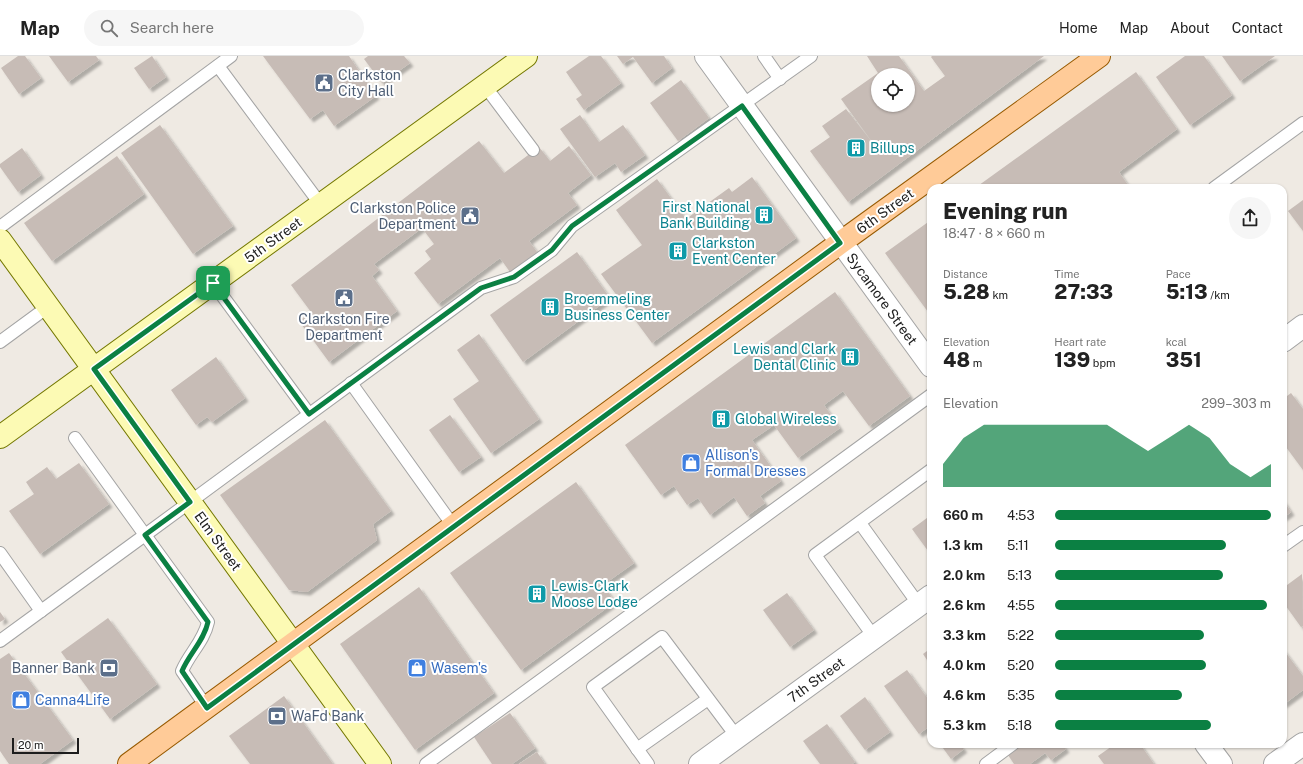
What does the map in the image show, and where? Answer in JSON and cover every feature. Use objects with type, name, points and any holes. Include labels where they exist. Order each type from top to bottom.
[{"type":"main road","name":"6th Street","points":[[129,764],[840,243],[1099,56]]},
{"type":"street","name":"5th Street","points":[[0,437],[526,56]]},
{"type":"street","name":"Sycamore Street","points":[[706,56],[840,243],[927,361]]},
{"type":"street","name":"Elm Street","points":[[0,240],[380,764]]},
{"type":"street","points":[[1287,338],[1303,326]]},
{"type":"street","name":"7th Street","points":[[700,764],[925,600]]},
{"type":"street","points":[[1275,764],[1303,744]]},
{"type":"street","points":[[1209,748],[1220,764]]},
{"type":"lane","points":[[0,227],[231,56]]},
{"type":"lane","points":[[764,56],[780,79]]},
{"type":"lane","points":[[0,641],[481,288],[514,277],[552,250],[572,226],[811,56]]},
{"type":"lane","points":[[218,66],[321,205]]},
{"type":"lane","points":[[484,86],[533,150]]},
{"type":"lane","points":[[1219,184],[1303,123]]},
{"type":"lane","points":[[213,283],[309,414]]},
{"type":"lane","points":[[0,342],[49,306]]},
{"type":"lane","points":[[351,383],[454,527]]},
{"type":"lane","points":[[426,764],[927,398]]},
{"type":"lane","points":[[75,438],[208,622],[206,633],[186,661],[182,671],[207,708]]},
{"type":"lane","points":[[874,637],[815,555],[927,473]]},
{"type":"lane","points":[[860,523],[925,600]]},
{"type":"lane","points":[[1287,543],[1303,532]]},
{"type":"lane","points":[[0,553],[41,611]]},
{"type":"lane","points":[[648,764],[592,687],[662,637],[737,737]]},
{"type":"lane","points":[[637,749],[708,698]]},
{"type":"lane","points":[[986,764],[1008,748]]},
{"type":"building","points":[[18,56],[25,56],[41,78],[19,94],[1,68]]},
{"type":"building","points":[[49,56],[96,56],[99,60],[68,82]]},
{"type":"building","points":[[152,56],[166,77],[149,89],[134,68]]},
{"type":"building","name":"Clarkston City Hall","points":[[263,56],[349,56],[376,96],[334,126],[323,110],[310,119]]},
{"type":"building","points":[[368,56],[404,56],[410,63],[382,83],[364,59]]},
{"type":"building","points":[[589,56],[601,56],[621,83],[584,110],[576,99],[582,95],[566,72]]},
{"type":"building","points":[[617,56],[664,56],[672,68],[652,83],[633,57],[623,64]]},
{"type":"building","points":[[867,56],[899,56],[908,68],[875,68]]},
{"type":"building","points":[[932,56],[1044,56],[848,202],[810,151],[830,137],[822,126],[846,109],[875,146],[841,99],[871,78],[871,112],[915,112],[915,78],[924,91],[945,76],[931,57]]},
{"type":"building","points":[[1185,56],[1204,56],[1232,95],[1190,125],[1156,77]]},
{"type":"building","points":[[1222,56],[1275,56],[1240,81]]},
{"type":"building","points":[[1136,72],[1177,129],[1119,172],[1127,184],[981,184]]},
{"type":"building","points":[[681,80],[709,118],[678,141],[650,103]]},
{"type":"building","points":[[580,115],[599,142],[623,125],[645,155],[621,172],[615,163],[595,177],[560,129]]},
{"type":"building","points":[[160,125],[233,226],[193,254],[121,153]]},
{"type":"building","name":"Clarkston Police Department","points":[[479,141],[504,173],[539,147],[550,161],[569,146],[591,175],[568,193],[577,205],[529,241],[537,252],[510,272],[500,258],[438,304],[414,273],[431,259],[425,251],[434,244],[422,228],[374,264],[379,270],[372,276],[397,311],[329,362],[299,321],[311,312],[291,285]]},
{"type":"building","points":[[22,148],[41,175],[18,192],[0,167],[0,164]]},
{"type":"building","points":[[117,156],[144,194],[52,261],[24,223]]},
{"type":"building","points":[[752,177],[796,238],[652,343],[601,274],[642,245],[616,210],[657,179],[686,219],[729,188],[732,192]]},
{"type":"building","points":[[1303,200],[1303,231],[1288,211]]},
{"type":"building","points":[[927,223],[927,311],[885,253]]},
{"type":"building","name":"Broemmeling Business Center","points":[[577,252],[610,298],[523,362],[490,315]]},
{"type":"building","points":[[835,292],[910,396],[869,426],[843,391],[824,405],[840,428],[798,458],[774,425],[752,440],[781,481],[760,496],[765,503],[747,516],[734,497],[710,515],[698,498],[687,505],[674,486],[661,495],[625,445]]},
{"type":"building","points":[[479,334],[539,419],[491,453],[453,399],[479,381],[457,350]]},
{"type":"building","points":[[216,357],[245,398],[212,422],[207,417],[196,425],[171,390]]},
{"type":"building","points":[[1291,393],[1303,409],[1303,470],[1287,448],[1287,396]]},
{"type":"building","points":[[450,415],[481,457],[459,472],[429,430]]},
{"type":"building","points":[[325,420],[391,511],[373,524],[377,540],[307,592],[289,590],[220,495]]},
{"type":"building","points":[[79,463],[109,504],[40,554],[9,511],[34,494],[26,482],[47,467],[56,479]]},
{"type":"building","name":"Lewis-Clark Moose Lodge","points":[[576,482],[634,563],[603,585],[615,602],[521,670],[450,573]]},
{"type":"building","points":[[1287,506],[1291,512],[1287,515]]},
{"type":"building","points":[[927,518],[927,550],[912,529]]},
{"type":"building","points":[[1302,574],[1303,626],[1301,627],[1287,608],[1287,585]]},
{"type":"building","name":"Wasem's","points":[[419,587],[494,693],[415,750],[340,644]]},
{"type":"building","points":[[787,593],[814,630],[790,647],[763,610]]},
{"type":"building","points":[[0,612],[5,619],[0,622]]},
{"type":"building","name":"Banner Bank","points":[[108,618],[157,684],[110,719],[61,652]]},
{"type":"building","points":[[927,651],[927,660],[923,654]]},
{"type":"building","name":"Canna4Life","points":[[9,653],[73,740],[40,764],[9,764],[0,751],[0,659]]},
{"type":"building","points":[[1287,654],[1303,676],[1303,690],[1287,702]]},
{"type":"building","points":[[907,670],[927,698],[927,728],[919,734],[884,686]]},
{"type":"building","name":"WaFd Bank","points":[[284,696],[333,764],[250,764],[229,736]]},
{"type":"building","points":[[865,697],[890,732],[865,750],[840,716]]},
{"type":"building","points":[[510,713],[535,748],[512,764],[492,764],[474,737]]},
{"type":"building","points":[[827,724],[855,762],[852,764],[820,764],[803,741]]},
{"type":"building","points":[[943,748],[964,749],[951,759]]},
{"type":"building","points":[[1018,748],[1066,749],[1051,760],[1045,753],[1030,764],[1014,764],[1008,755]]},
{"type":"building","points":[[1109,748],[1143,748],[1154,764],[1104,764],[1098,756]]},
{"type":"building","points":[[537,752],[545,764],[519,764]]},
{"type":"place","name":"Clarkston City Hall","points":[[324,83]]},
{"type":"place","name":"Billups","points":[[856,148]]},
{"type":"place","name":"First National Bank Building","points":[[764,215]]},
{"type":"place","name":"Clarkston Police Department","points":[[470,216]]},
{"type":"place","name":"Clarkston Event Center","points":[[678,251]]},
{"type":"place","name":"Clarkston Fire Department","points":[[344,298]]},
{"type":"place","name":"Broemmeling Business Center","points":[[550,307]]},
{"type":"place","name":"Lewis and Clark Dental Clinic","points":[[850,357]]},
{"type":"place","name":"Global Wireless","points":[[721,419]]},
{"type":"place","name":"Allison's Formal Dresses","points":[[691,463]]},
{"type":"place","name":"Lewis-Clark Moose Lodge","points":[[537,594]]},
{"type":"place","name":"Banner Bank","points":[[109,668]]},
{"type":"place","name":"Wasem's","points":[[417,668]]},
{"type":"place","name":"Canna4Life","points":[[21,700]]},
{"type":"place","name":"WaFd Bank","points":[[277,716]]},
{"type":"route","points":[[742,106],[840,243],[207,708],[182,671],[186,661],[206,633],[208,622],[145,535],[190,502],[94,369],[213,283],[309,414],[481,288],[514,277],[552,250],[572,226],[742,106]]}]
